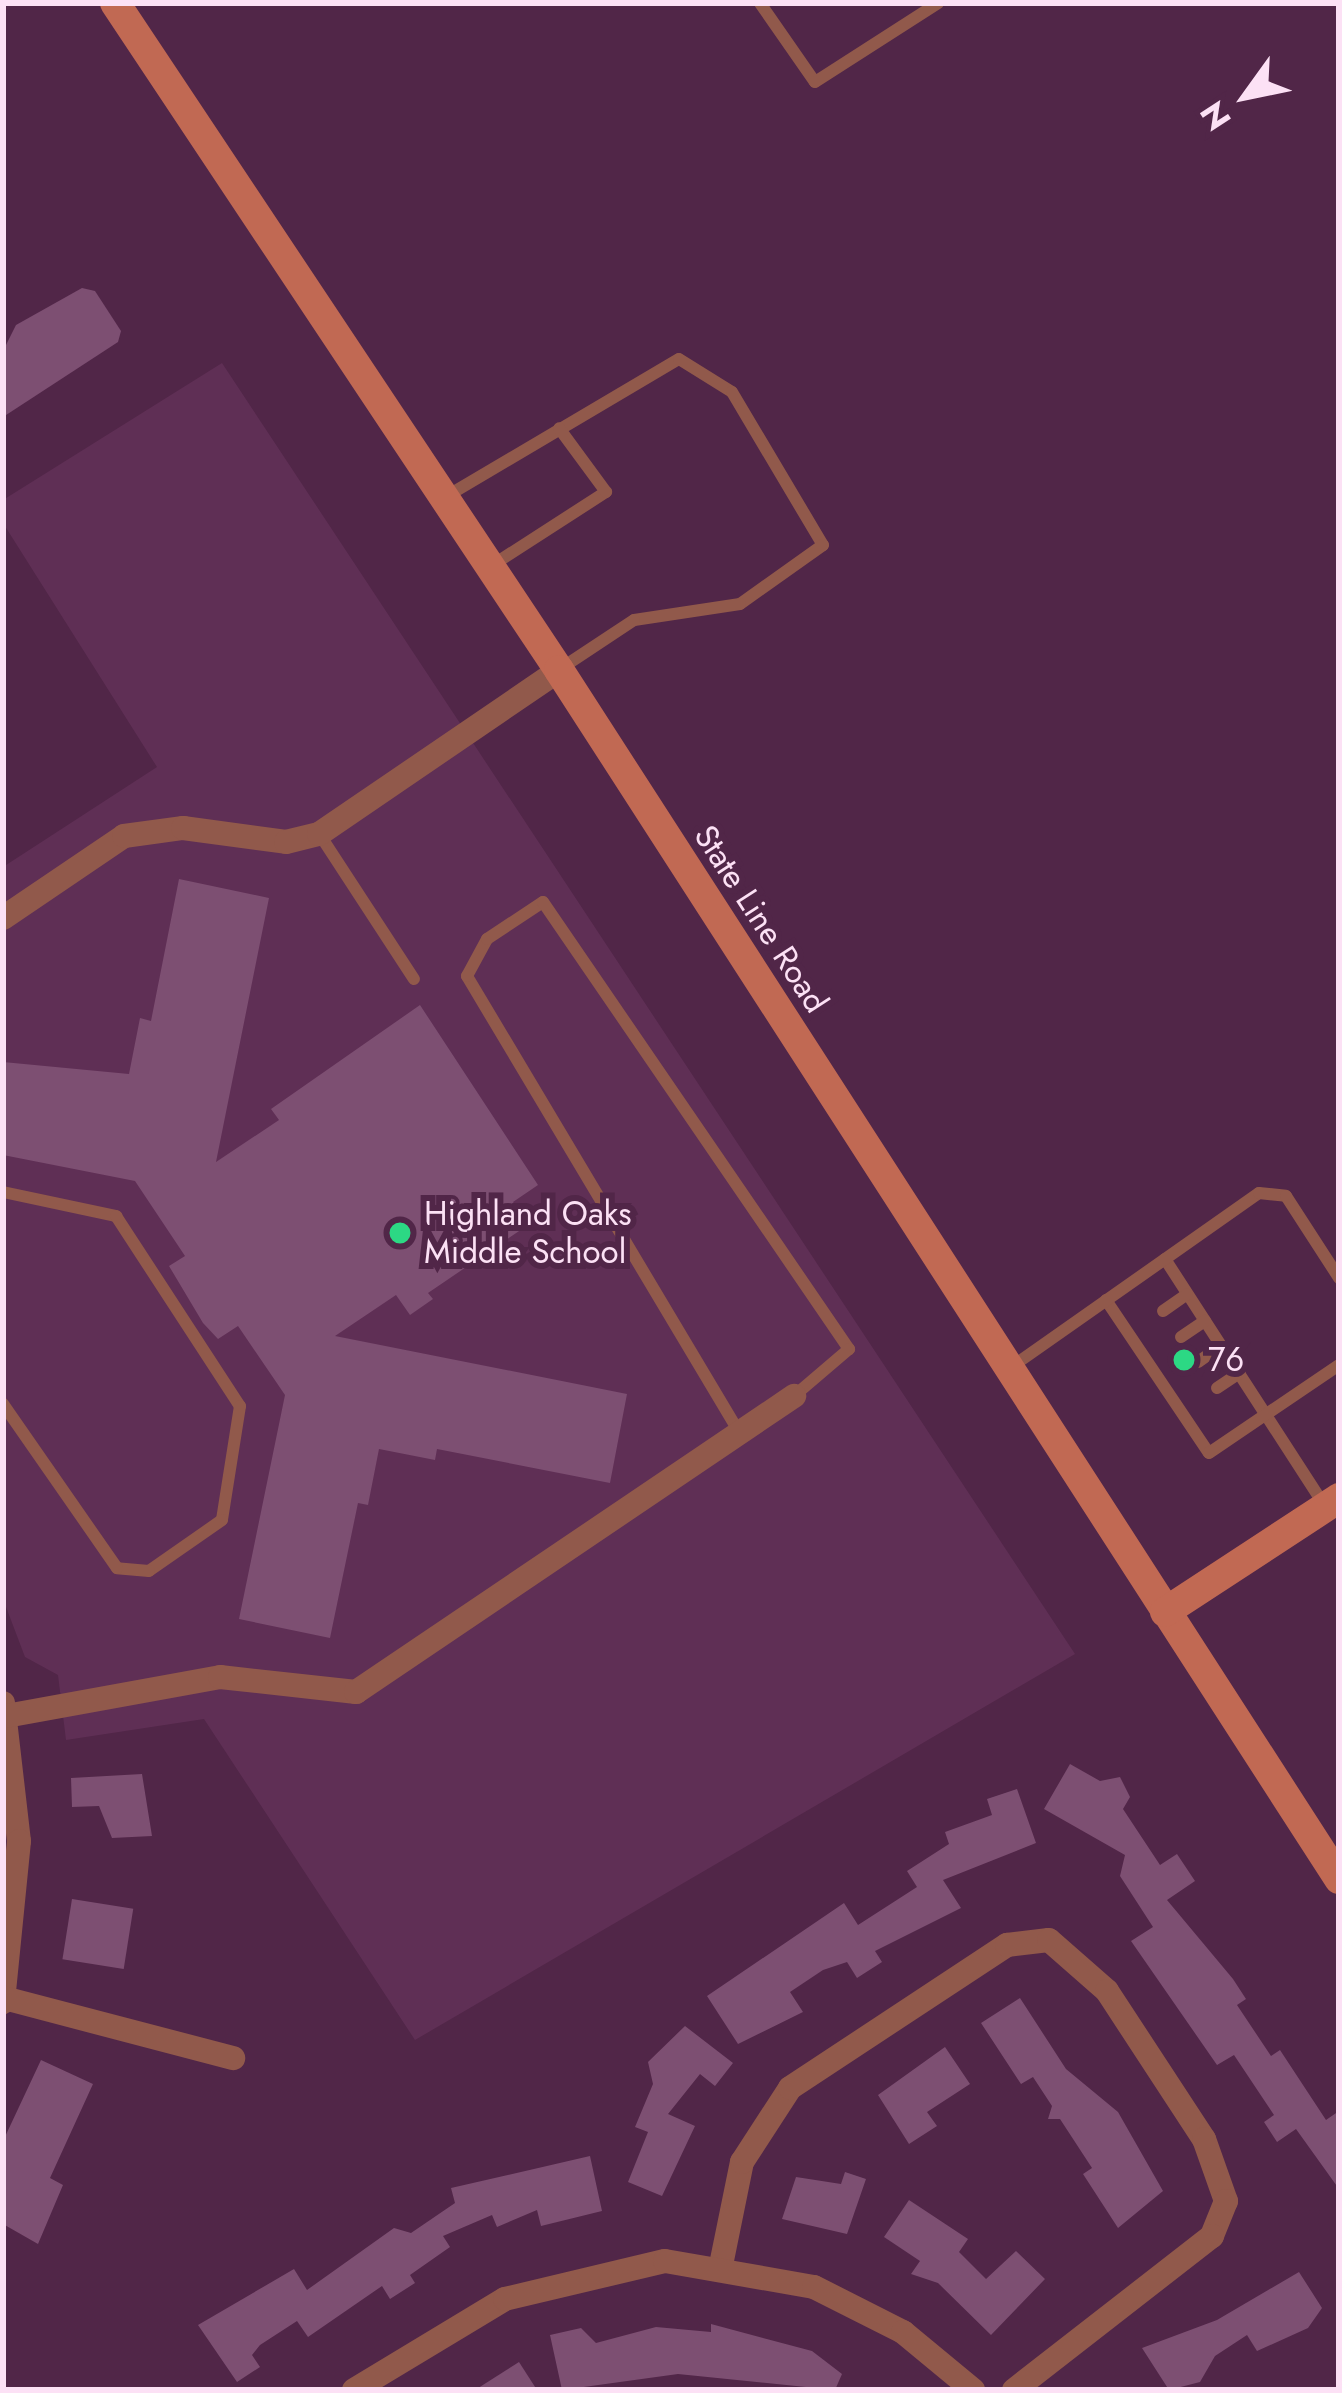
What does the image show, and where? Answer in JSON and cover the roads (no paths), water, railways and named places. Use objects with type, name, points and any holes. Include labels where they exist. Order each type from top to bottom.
[{"type":"street","name":"State Line Road","points":[[115,3],[559,670],[1339,1880]]},
{"type":"street","points":[[3,918],[124,836],[183,828],[286,842],[319,834],[559,670]]},
{"type":"street","points":[[233,2058],[4,2000],[19,1841],[4,1709],[220,1677],[356,1692],[794,1396]]},
{"type":"street","points":[[1165,1612],[1332,1502]]},
{"type":"street","points":[[721,2265],[742,2162],[790,2088],[1007,1946],[1048,1940],[1087,1965],[1204,2139],[1225,2185],[1225,2214],[1212,2236],[1014,2390]]},
{"type":"street","points":[[354,2390],[476,2312],[538,2285],[664,2261],[721,2265],[860,2307],[973,2390]]},
{"type":"lane","points":[[760,3],[815,82],[938,3]]},
{"type":"lane","points":[[444,498],[679,359],[732,392],[823,545],[740,604],[634,620],[559,670]]},
{"type":"lane","points":[[490,567],[606,492],[559,428]]},
{"type":"lane","points":[[319,834],[414,979]]},
{"type":"lane","points":[[740,1433],[467,976],[487,938],[543,902],[849,1348],[794,1396]]},
{"type":"lane","points":[[1007,1370],[1165,1259],[1274,1190],[1339,1278]]},
{"type":"lane","points":[[3,1192],[116,1216],[240,1406],[222,1520],[149,1571],[117,1568],[9,1425],[3,1404]]},
{"type":"lane","points":[[1165,1259],[1266,1414],[1332,1502]]},
{"type":"lane","points":[[1163,1311],[1187,1294]]},
{"type":"lane","points":[[1106,1300],[1135,1332],[1187,1408],[1209,1453],[1339,1365]]},
{"type":"lane","points":[[1181,1337],[1205,1321]]},
{"type":"lane","points":[[1198,1362],[1221,1346]]},
{"type":"lane","points":[[1217,1388],[1239,1372]]},
{"type":"place","name":"Highland Oaks Middle School","points":[[400,1233]]},
{"type":"place","name":"76","points":[[1184,1360]]}]
